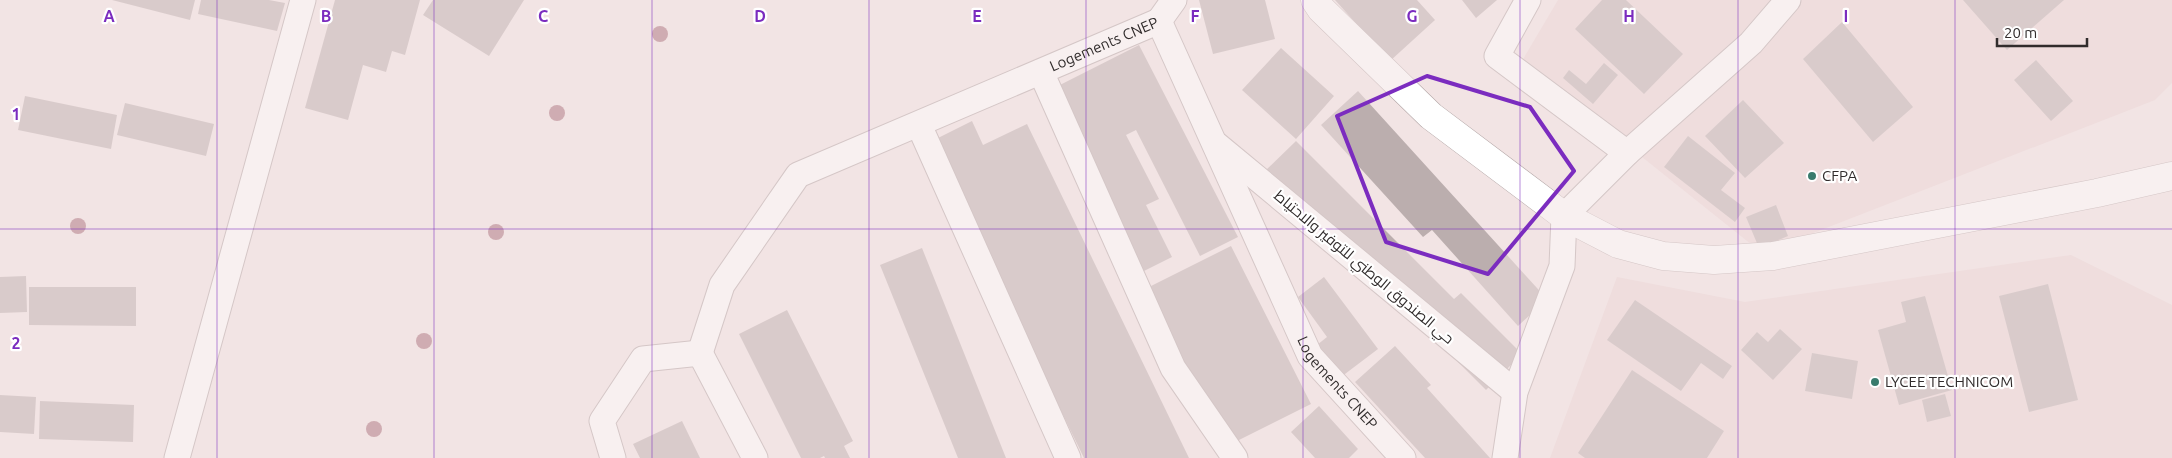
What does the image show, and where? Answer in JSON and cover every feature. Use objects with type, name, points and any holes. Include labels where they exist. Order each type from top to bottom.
[{"type":"main road","points":[[1315,0],[1321,9],[1431,116],[1564,216],[1618,244],[1663,256],[1714,260],[1782,255],[2097,193],[2172,176]]},
{"type":"street","points":[[177,458],[303,0]]},
{"type":"street","points":[[1159,21],[1174,0]]},
{"type":"street","points":[[1528,0],[1497,56],[1627,153]]},
{"type":"street","points":[[1505,458],[1515,392],[1562,266],[1564,216],[1627,153],[1751,43],[1788,0]]},
{"type":"street","name":"Logements CNEP","points":[[700,353],[722,285],[798,175],[1159,21],[1310,356],[1403,458]]},
{"type":"street","points":[[1042,72],[1173,368],[1232,457]]},
{"type":"street","points":[[919,125],[1068,458]]},
{"type":"street","name":"حي الصندوق الوطني للتوفير والاحتياط","points":[[1214,142],[1515,392]]},
{"type":"street","points":[[613,458],[602,421],[643,359],[700,353],[755,458]]},
{"type":"highlighted area","points":[[1427,76],[1530,107],[1574,171],[1488,274],[1386,242],[1337,116]]},
{"type":"shaded area","name":"CFPA","points":[[1558,0],[2172,0],[2172,83],[2155,100],[1762,253],[1522,61]]},
{"type":"shaded area","name":"LYCEE TECHNICOM","points":[[2071,255],[2172,305],[2172,458],[1550,458],[1617,277],[1745,302]]},
{"type":"building","points":[[112,0],[195,0],[190,20]]},
{"type":"building","points":[[201,0],[269,0],[285,3],[277,31],[198,14]]},
{"type":"building","points":[[335,0],[420,0],[405,55],[392,51],[386,72],[363,65],[348,120],[305,108]]},
{"type":"building","points":[[433,0],[524,0],[489,56],[423,15]]},
{"type":"building","points":[[1199,0],[1265,0],[1275,39],[1213,54]]},
{"type":"building","points":[[1335,0],[1417,0],[1435,20],[1390,61]]},
{"type":"building","points":[[1462,0],[1497,0],[1476,18]]},
{"type":"building","points":[[1602,0],[1626,0],[1683,54],[1644,94],[1575,29]]},
{"type":"building","points":[[1963,0],[2064,0],[2007,50]]},
{"type":"building","points":[[1842,22],[1913,107],[1873,142],[1803,59]]},
{"type":"building","points":[[1139,45],[1238,237],[1200,256],[1136,130],[1126,135],[1159,199],[1146,205],[1172,257],[1144,271],[1050,90]]},
{"type":"building","points":[[1281,48],[1334,96],[1296,139],[1242,90]]},
{"type":"building","points":[[2036,60],[2073,101],[2051,121],[2014,80]]},
{"type":"building","points":[[1604,63],[1618,75],[1593,104],[1563,78],[1569,70],[1586,84]]},
{"type":"building","points":[[1358,91],[1547,299],[1518,326],[1432,230],[1423,237],[1321,125]]},
{"type":"building","points":[[25,96],[117,115],[111,149],[18,130]]},
{"type":"building","points":[[1743,100],[1784,143],[1745,178],[1705,136]]},
{"type":"building","points":[[125,103],[214,124],[206,156],[117,135]]},
{"type":"building","points":[[972,121],[983,145],[1027,124],[1189,458],[1084,458],[930,142]]},
{"type":"building","points":[[1688,136],[1735,173],[1721,190],[1745,208],[1735,222],[1664,167]]},
{"type":"building","points":[[1296,141],[1454,299],[1461,293],[1522,354],[1486,390],[1266,170]]},
{"type":"building","points":[[1776,205],[1788,236],[1759,248],[1746,217]]},
{"type":"building","points":[[1231,246],[1311,404],[1225,447],[1145,289]]},
{"type":"building","points":[[922,248],[1006,458],[958,458],[880,265]]},
{"type":"building","points":[[26,276],[27,312],[0,313],[0,277]]},
{"type":"building","points":[[1324,277],[1378,349],[1341,377],[1317,345],[1327,337],[1298,297]]},
{"type":"building","points":[[2048,284],[2078,400],[2029,412],[1999,296]]},
{"type":"building","points":[[29,287],[136,287],[136,326],[29,325]]},
{"type":"building","points":[[1925,296],[1952,390],[1899,405],[1878,330],[1906,322],[1901,302]]},
{"type":"building","points":[[1635,300],[1732,366],[1723,379],[1701,363],[1681,391],[1607,340]]},
{"type":"building","points":[[787,310],[853,441],[844,446],[850,458],[825,458],[824,456],[820,458],[801,458],[739,334]]},
{"type":"building","points":[[1780,329],[1802,349],[1773,380],[1741,350],[1757,332],[1768,342]]},
{"type":"building","points":[[1395,346],[1431,385],[1427,388],[1490,458],[1425,458],[1355,382]]},
{"type":"building","points":[[1812,353],[1858,361],[1852,399],[1805,391]]},
{"type":"building","points":[[1632,370],[1724,431],[1707,458],[1585,458],[1578,453]]},
{"type":"building","points":[[1945,394],[1951,416],[1927,422],[1922,400]]},
{"type":"building","points":[[0,395],[36,397],[34,434],[0,432]]},
{"type":"building","points":[[40,401],[134,405],[133,442],[39,439]]},
{"type":"building","points":[[1319,406],[1358,449],[1349,458],[1315,458],[1291,432]]},
{"type":"building","points":[[682,421],[700,458],[640,458],[633,444]]},
{"type":"place","name":"CFPA","points":[[1812,176]]},
{"type":"place","name":"LYCEE TECHNICOM","points":[[1875,382]]}]
